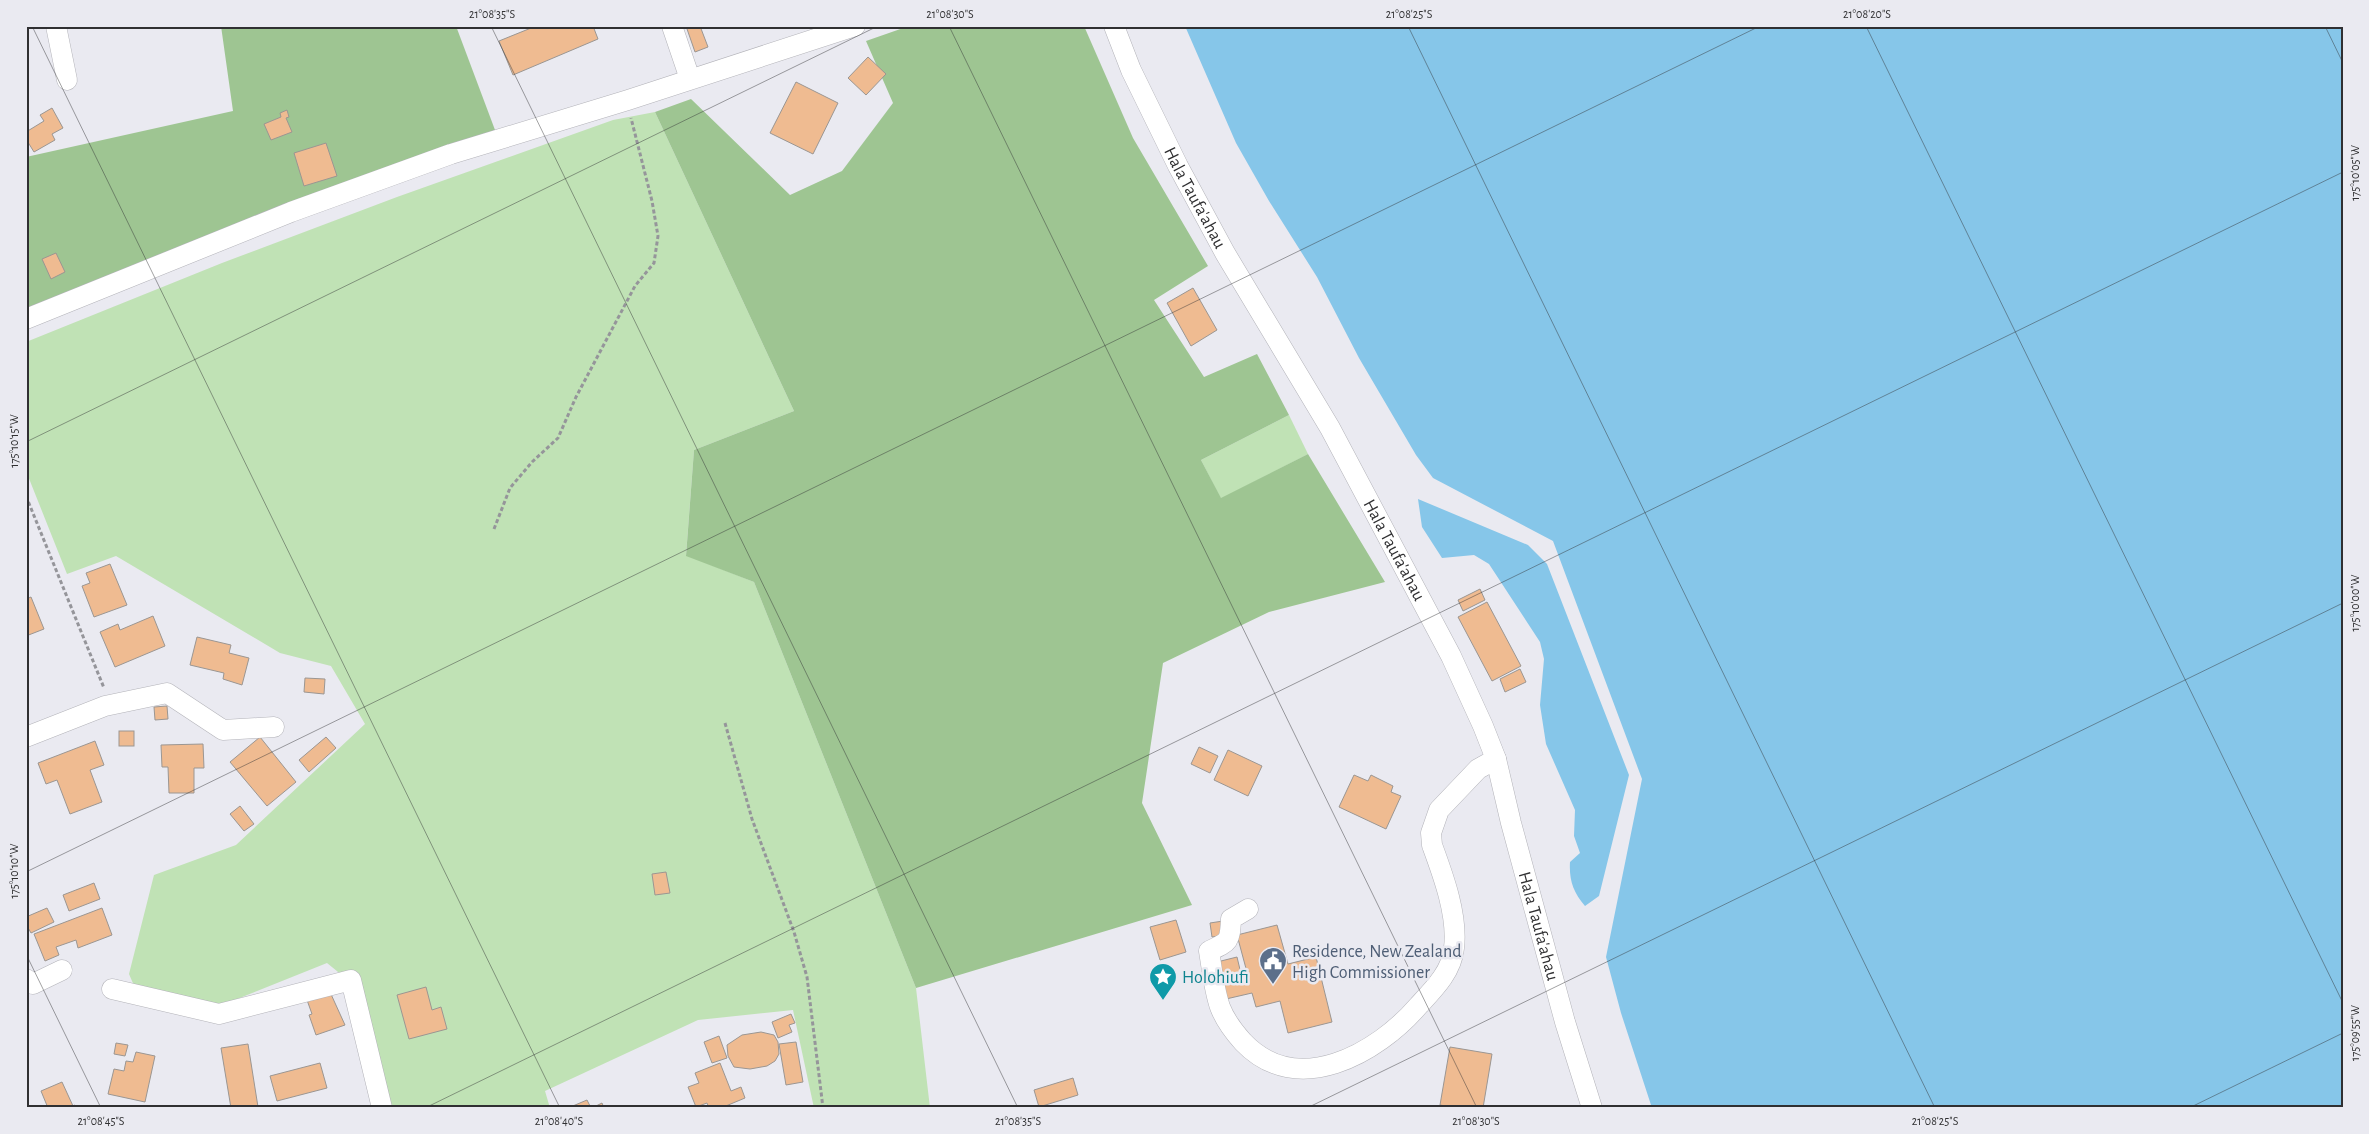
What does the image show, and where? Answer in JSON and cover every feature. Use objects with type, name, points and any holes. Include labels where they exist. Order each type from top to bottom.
[{"type":"street","points":[[56,26],[66,80]]},
{"type":"street","points":[[672,26],[690,79]]},
{"type":"street","points":[[26,319],[291,212],[441,157],[628,100],[855,26]]},
{"type":"street","name":"Hala Taufa'ahau","points":[[1114,26],[1131,70],[1178,166],[1225,253],[1330,428],[1451,656],[1496,759],[1511,823],[1565,1022],[1592,1108]]},
{"type":"street","points":[[26,737],[105,706],[167,693],[223,730],[274,727]]},
{"type":"street","points":[[1248,909],[1231,919],[1230,938],[1225,944],[1209,952],[1220,1007],[1233,1031],[1252,1051],[1269,1063],[1288,1068],[1314,1068],[1344,1061],[1374,1046],[1403,1024],[1447,972],[1454,948],[1453,919],[1432,845],[1433,821],[1439,810],[1478,769],[1496,759]]},
{"type":"street","points":[[26,979],[32,984],[62,970]]},
{"type":"street","points":[[112,989],[219,1014],[351,980],[382,1108]]},
{"type":"path","points":[[494,529],[510,488],[532,462],[558,438],[576,398],[634,286],[654,263],[658,236],[652,201],[628,100]]},
{"type":"path","points":[[26,496],[105,692],[105,706]]},
{"type":"path","points":[[725,723],[752,819],[794,932],[807,978],[823,1108]]},
{"type":"green space","points":[[221,26],[456,26],[495,130],[26,309],[26,157],[233,111]]},
{"type":"green space","points":[[909,26],[1084,26],[1133,138],[1208,266],[1154,300],[1204,377],[1257,354],[1289,415],[1201,460],[1221,498],[1308,454],[1385,582],[1269,612],[1163,663],[1142,803],[1192,905],[916,988],[754,582],[686,556],[694,450],[794,411],[655,112],[691,99],[790,195],[842,171],[893,103],[866,41]]},
{"type":"green space","points":[[655,112],[794,411],[694,450],[686,555],[754,582],[916,988],[930,1108],[814,1108],[793,1010],[698,1020],[545,1091],[550,1108],[389,1108],[359,989],[327,963],[217,1007],[135,988],[129,974],[154,875],[236,845],[365,724],[331,666],[280,653],[116,556],[67,574],[26,471],[26,342],[222,263],[397,197],[613,120]]},
{"type":"green space","points":[[1289,415],[1308,454],[1221,499],[1201,460]]},
{"type":"water","points":[[1185,26],[2343,26],[2343,1108],[1652,1108],[1621,1013],[1606,957],[1642,779],[1553,541],[1433,478],[1416,455],[1359,358],[1317,277],[1269,201],[1236,143]]},
{"type":"water","points":[[1418,499],[1528,545],[1547,564],[1629,775],[1599,896],[1585,906],[1577,896],[1570,874],[1570,862],[1580,853],[1574,836],[1575,810],[1546,744],[1540,705],[1544,659],[1540,642],[1489,564],[1474,555],[1442,558],[1422,527]]},
{"type":"building","points":[[536,26],[593,26],[598,39],[513,75],[499,41]]},
{"type":"building","points":[[686,26],[700,26],[708,47],[695,52]]},
{"type":"building","points":[[868,57],[886,74],[866,95],[848,78]]},
{"type":"building","points":[[796,82],[838,103],[813,154],[770,133]]},
{"type":"building","points":[[52,108],[63,128],[52,134],[55,140],[34,152],[26,139],[26,132],[44,121],[40,115]]},
{"type":"building","points":[[287,110],[289,117],[286,118],[292,132],[271,140],[264,124],[281,117],[280,113]]},
{"type":"building","points":[[326,143],[337,176],[304,186],[294,153]]},
{"type":"building","points":[[56,253],[65,272],[51,279],[42,259]]},
{"type":"building","points":[[1193,288],[1217,330],[1191,346],[1167,303]]},
{"type":"building","points":[[110,564],[127,605],[94,617],[82,586],[90,583],[86,573]]},
{"type":"building","points":[[1480,589],[1485,600],[1463,611],[1458,600]]},
{"type":"building","points":[[31,597],[44,629],[26,636],[26,599]]},
{"type":"building","points":[[1487,602],[1521,666],[1492,681],[1458,617]]},
{"type":"building","points":[[153,616],[165,646],[115,667],[100,632],[118,624],[120,630]]},
{"type":"building","points":[[197,637],[231,645],[229,653],[249,658],[242,685],[223,679],[224,673],[190,665]]},
{"type":"building","points":[[1520,669],[1526,682],[1505,692],[1500,679]]},
{"type":"building","points":[[305,678],[325,679],[324,694],[304,692]]},
{"type":"building","points":[[167,706],[168,719],[155,720],[154,707]]},
{"type":"building","points":[[119,731],[134,731],[134,746],[119,746]]},
{"type":"building","points":[[260,737],[296,782],[267,806],[230,762]]},
{"type":"building","points":[[326,737],[336,748],[309,772],[299,760]]},
{"type":"building","points":[[95,741],[104,765],[90,770],[102,802],[70,814],[57,780],[46,784],[38,763]]},
{"type":"building","points":[[203,744],[204,768],[194,768],[194,793],[169,793],[168,767],[162,767],[161,745]]},
{"type":"building","points":[[1199,747],[1218,756],[1210,773],[1191,764]]},
{"type":"building","points":[[1228,750],[1262,766],[1248,796],[1214,780]]},
{"type":"building","points":[[1354,775],[1368,781],[1371,775],[1393,786],[1391,792],[1401,796],[1386,829],[1339,807]]},
{"type":"building","points":[[240,806],[254,824],[244,831],[230,814]]},
{"type":"building","points":[[666,872],[670,893],[655,895],[652,874]]},
{"type":"building","points":[[94,883],[100,899],[69,911],[63,895]]},
{"type":"building","points":[[47,908],[54,922],[31,933],[26,924],[26,917]]},
{"type":"building","points":[[102,908],[112,935],[78,948],[76,940],[56,947],[59,955],[45,961],[34,934]]},
{"type":"building","points":[[1176,920],[1186,952],[1160,960],[1150,927]]},
{"type":"building","points":[[1223,921],[1226,935],[1212,937],[1210,923]]},
{"type":"building","name":"Residence, New Zealand High Commissioner","points":[[1277,925],[1288,964],[1316,957],[1332,1022],[1288,1033],[1280,1001],[1256,1007],[1252,993],[1226,999],[1217,962],[1237,957],[1242,978],[1248,976],[1237,935]]},
{"type":"building","points":[[426,987],[432,1010],[441,1007],[447,1029],[409,1039],[397,995]]},
{"type":"building","points":[[330,992],[345,1025],[316,1035],[309,1015],[312,1014],[307,1000]]},
{"type":"building","points":[[791,1014],[795,1023],[789,1025],[792,1032],[778,1038],[772,1022]]},
{"type":"building","points":[[761,1032],[774,1035],[778,1042],[779,1054],[775,1061],[767,1066],[750,1069],[734,1067],[728,1056],[727,1045],[742,1035]]},
{"type":"building","points":[[719,1036],[727,1058],[712,1063],[704,1042]]},
{"type":"building","points":[[796,1042],[803,1082],[786,1085],[779,1044]]},
{"type":"building","points":[[116,1043],[128,1045],[125,1056],[114,1054]]},
{"type":"building","points":[[248,1044],[258,1107],[231,1108],[221,1048]]},
{"type":"building","points":[[1450,1047],[1492,1054],[1483,1108],[1456,1108],[1440,1105]]},
{"type":"building","points":[[136,1052],[155,1056],[145,1102],[108,1094],[114,1069],[124,1071],[126,1061],[133,1062]]},
{"type":"building","points":[[320,1063],[327,1088],[277,1101],[270,1076]]},
{"type":"building","points":[[720,1063],[731,1091],[741,1087],[745,1098],[721,1108],[709,1108],[707,1103],[696,1107],[688,1087],[699,1083],[695,1073]]},
{"type":"building","points":[[1073,1078],[1078,1095],[1039,1107],[1034,1090]]},
{"type":"building","points":[[62,1082],[73,1106],[75,1105],[76,1108],[48,1108],[41,1091]]},
{"type":"building","points":[[587,1100],[591,1108],[568,1108]]},
{"type":"building","points":[[602,1103],[604,1108],[592,1108]]},
{"type":"place","name":"Residence, New Zealand High Commissioner","points":[[1273,985]]},
{"type":"place","name":"Holohiufi","points":[[1163,1001]]}]
